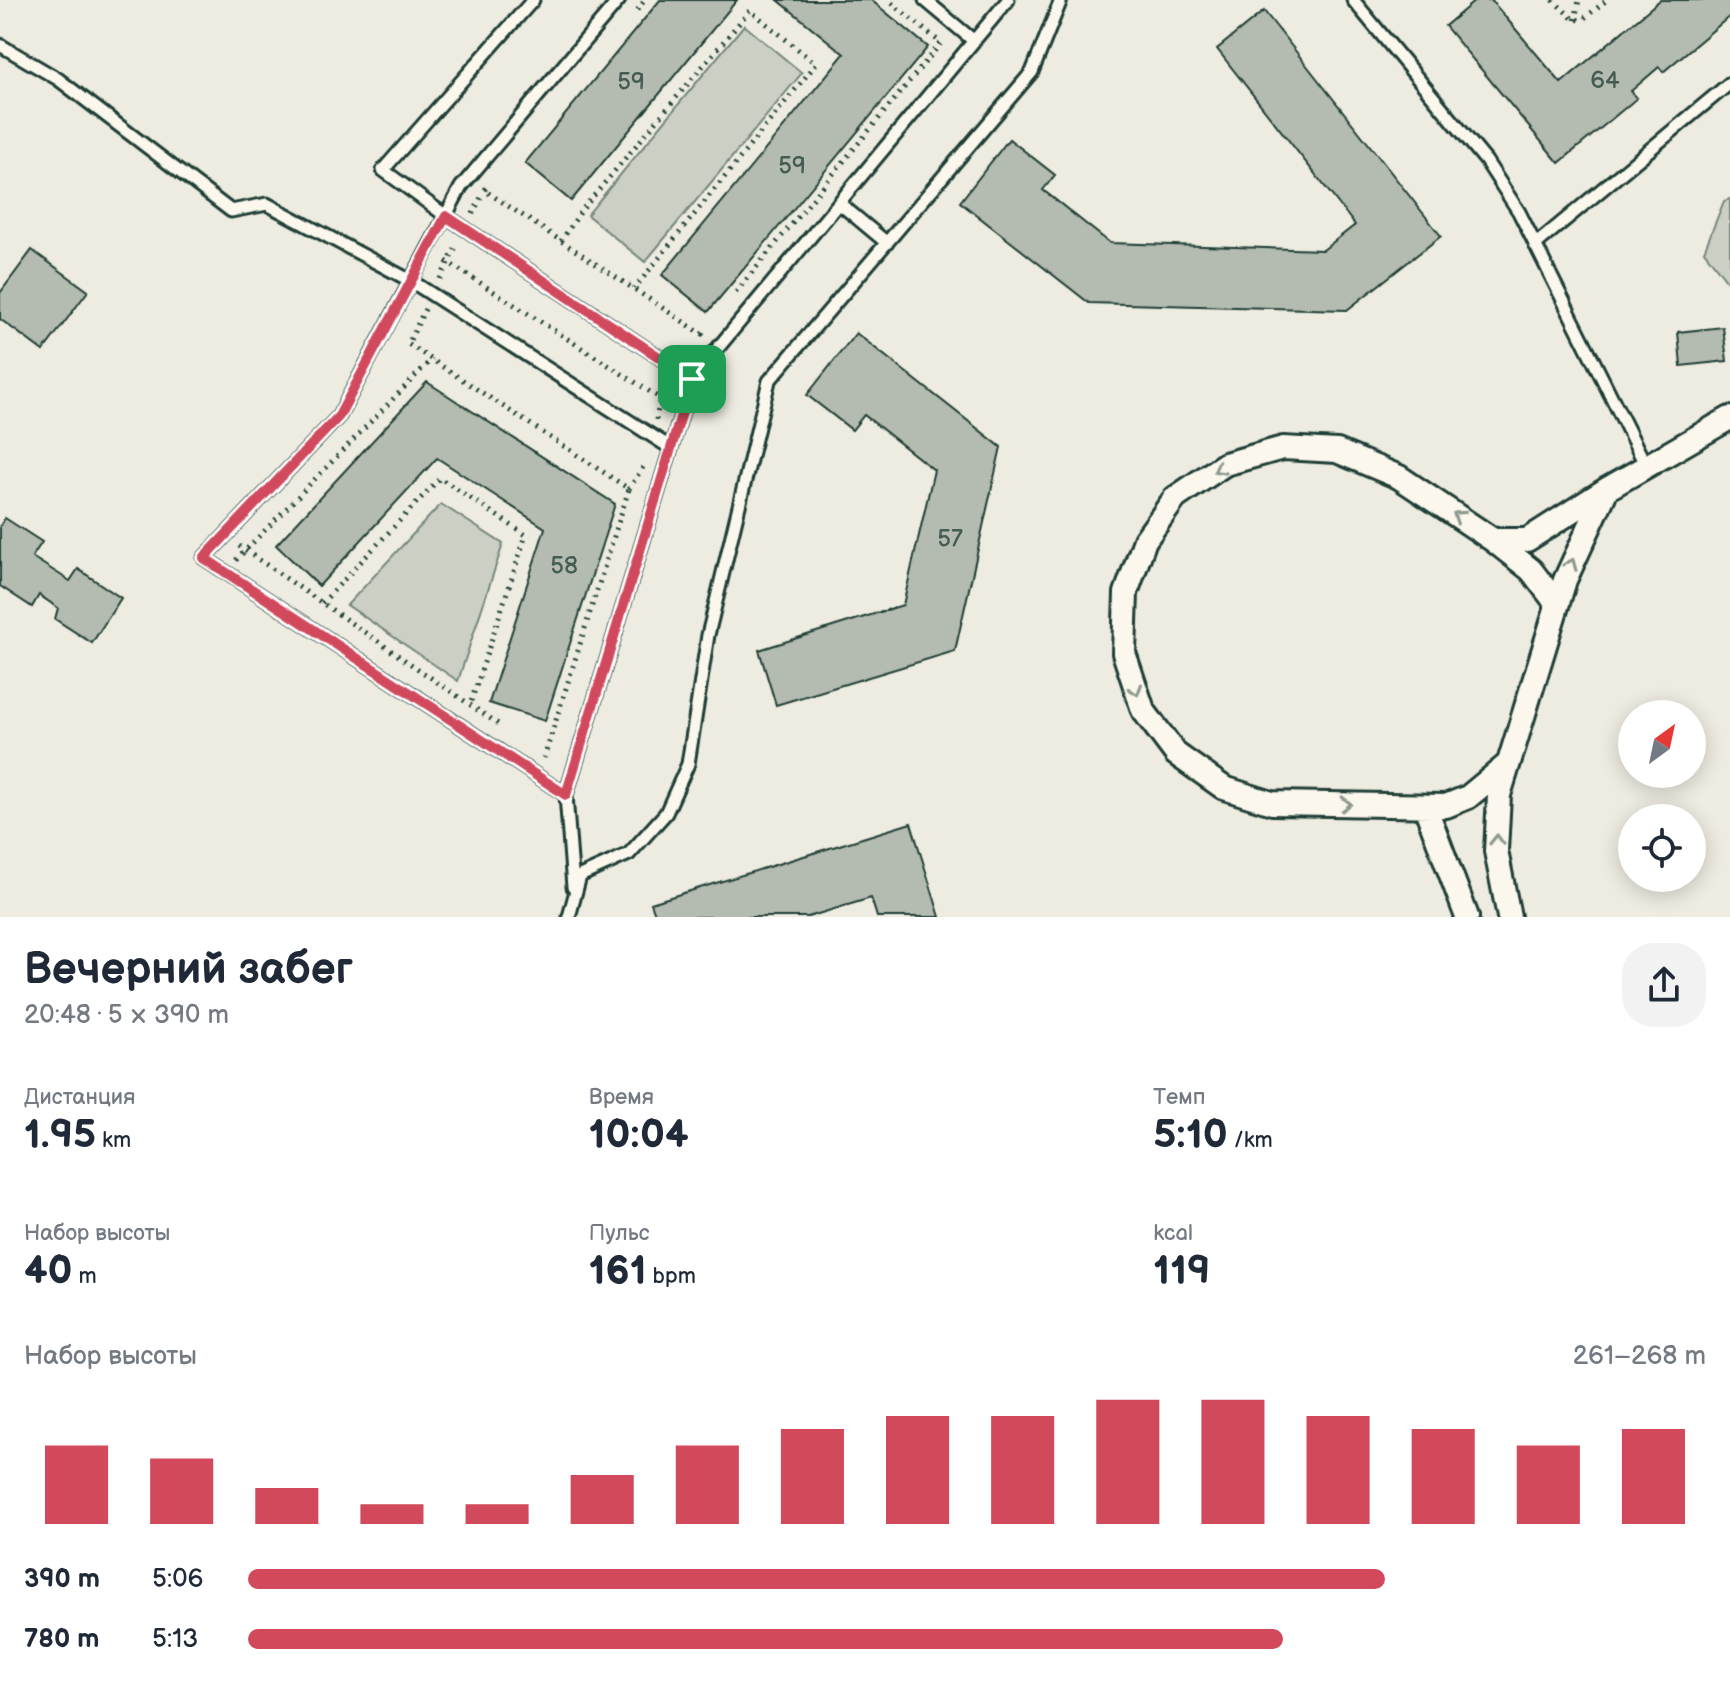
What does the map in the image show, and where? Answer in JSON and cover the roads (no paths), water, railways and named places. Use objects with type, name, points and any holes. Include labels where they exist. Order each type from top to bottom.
[{"type":"street","points":[[1493,540],[1527,540],[1607,489],[1730,418]]},
{"type":"street","points":[[1508,764],[1468,797],[1446,806],[1272,803],[1224,788],[1176,754],[1143,710],[1124,653],[1126,593],[1145,540],[1175,498],[1225,464],[1283,448],[1337,451],[1399,477],[1493,540],[1531,570],[1557,604]]},
{"type":"street","points":[[1509,917],[1496,851],[1499,795],[1557,604],[1579,546],[1607,489]]},
{"type":"street","points":[[1425,806],[1467,917]]},
{"type":"lane","points":[[533,0],[383,170],[446,216],[692,379]]},
{"type":"lane","points":[[566,795],[204,558],[339,416],[461,187],[619,0]]},
{"type":"lane","points":[[925,0],[974,41]]},
{"type":"lane","points":[[574,898],[566,795],[692,379],[1008,0]]},
{"type":"lane","points":[[569,917],[580,876],[629,854],[666,813],[688,764],[708,635],[769,381],[1032,72],[1061,0]]},
{"type":"lane","points":[[1353,0],[1486,161],[1519,212],[1646,466]]},
{"type":"lane","points":[[0,45],[58,79],[231,211],[267,204],[411,281],[671,448]]},
{"type":"lane","points":[[1535,245],[1730,83]]},
{"type":"lane","points":[[839,203],[887,243]]}]
